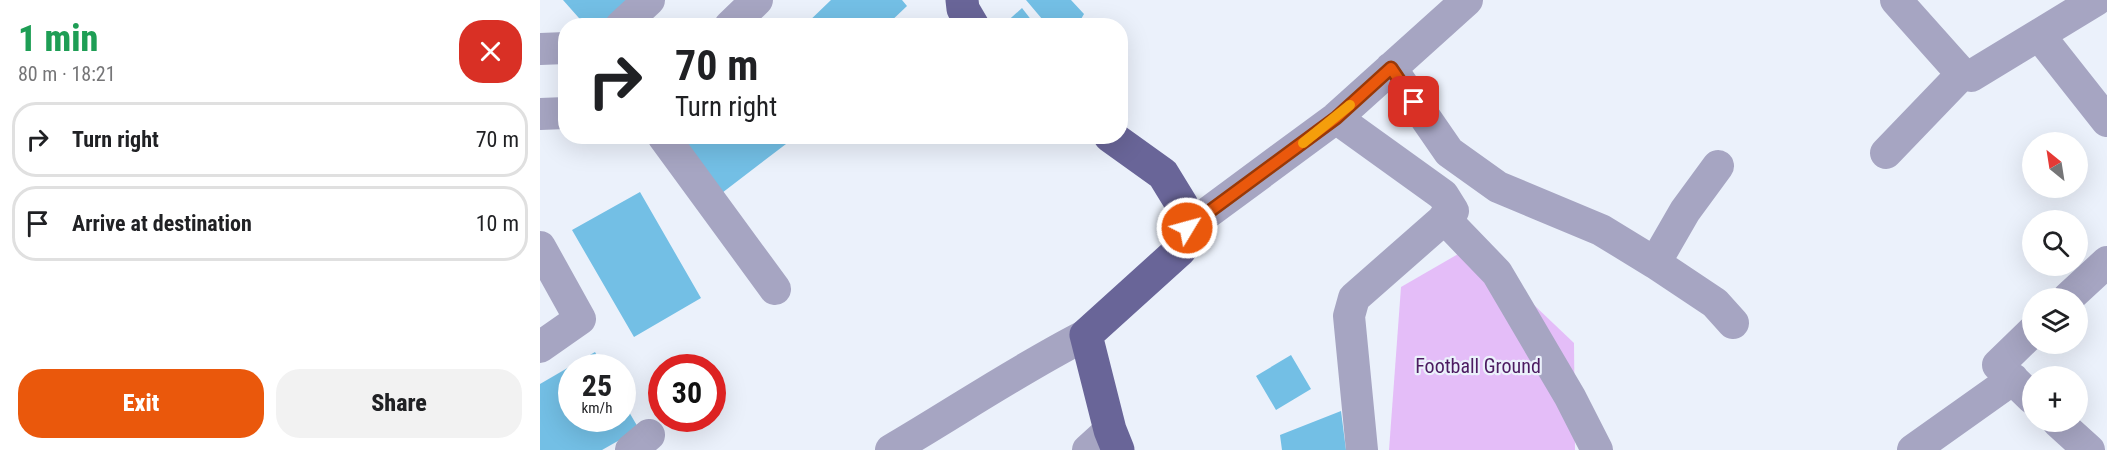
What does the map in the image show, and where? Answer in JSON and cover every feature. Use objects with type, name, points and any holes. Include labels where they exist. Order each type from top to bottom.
[{"type":"main road","points":[[962,0],[963,9],[968,18]]},
{"type":"main road","points":[[1105,443],[1086,334],[1180,250],[1187,228],[1182,205],[1163,174],[1121,144]]},
{"type":"street","points":[[739,18],[758,0]]},
{"type":"street","points":[[1187,228],[1336,118],[1467,0]]},
{"type":"street","points":[[1896,0],[1962,74],[1971,76],[2096,0]]},
{"type":"street","points":[[2038,35],[2107,121]]},
{"type":"street","points":[[540,49],[558,48]]},
{"type":"street","points":[[1391,68],[1449,152],[1498,187],[1600,231],[1655,263],[1714,303],[1734,323]]},
{"type":"street","points":[[1886,153],[1962,74]]},
{"type":"street","points":[[540,114],[558,113]]},
{"type":"street","points":[[1336,118],[1443,195],[1453,211],[1354,298],[1348,316],[1362,450]]},
{"type":"street","points":[[669,144],[775,289]]},
{"type":"street","points":[[1655,263],[1684,211],[1718,166]]},
{"type":"street","points":[[1444,219],[1497,273],[1570,397],[1598,450]]},
{"type":"street","points":[[540,247],[580,319],[540,347]]},
{"type":"street","points":[[2079,288],[2107,262]]},
{"type":"street","points":[[891,450],[983,396],[1035,361],[1086,334]]},
{"type":"street","points":[[2022,342],[1998,365],[2022,387]]},
{"type":"street","points":[[1913,450],[2022,389]]},
{"type":"street","points":[[2069,432],[2089,450]]},
{"type":"green space","name":"Football Ground","points":[[1472,246],[1574,343],[1575,450],[1389,450],[1401,287]]},
{"type":"building","points":[[563,0],[628,0],[608,18],[579,18]]},
{"type":"building","points":[[831,0],[902,0],[907,6],[894,18],[812,18]]},
{"type":"building","points":[[1026,0],[1071,0],[1084,14],[1082,18],[1041,18]]},
{"type":"building","points":[[1022,8],[1030,18],[1011,18]]},
{"type":"building","points":[[678,144],[786,144],[718,196]]},
{"type":"building","points":[[640,192],[701,298],[634,337],[572,230]]},
{"type":"building","points":[[1291,355],[1311,389],[1276,410],[1256,376]]},
{"type":"building","points":[[558,374],[558,432],[634,432],[602,450],[540,450],[540,384]]},
{"type":"building","points":[[1341,411],[1346,450],[1282,450],[1280,435]]},
{"type":"slow traffic","points":[[1303,143],[1350,105]]},
{"type":"route","points":[[1187,228],[1336,118],[1391,68],[1414,102]]}]
